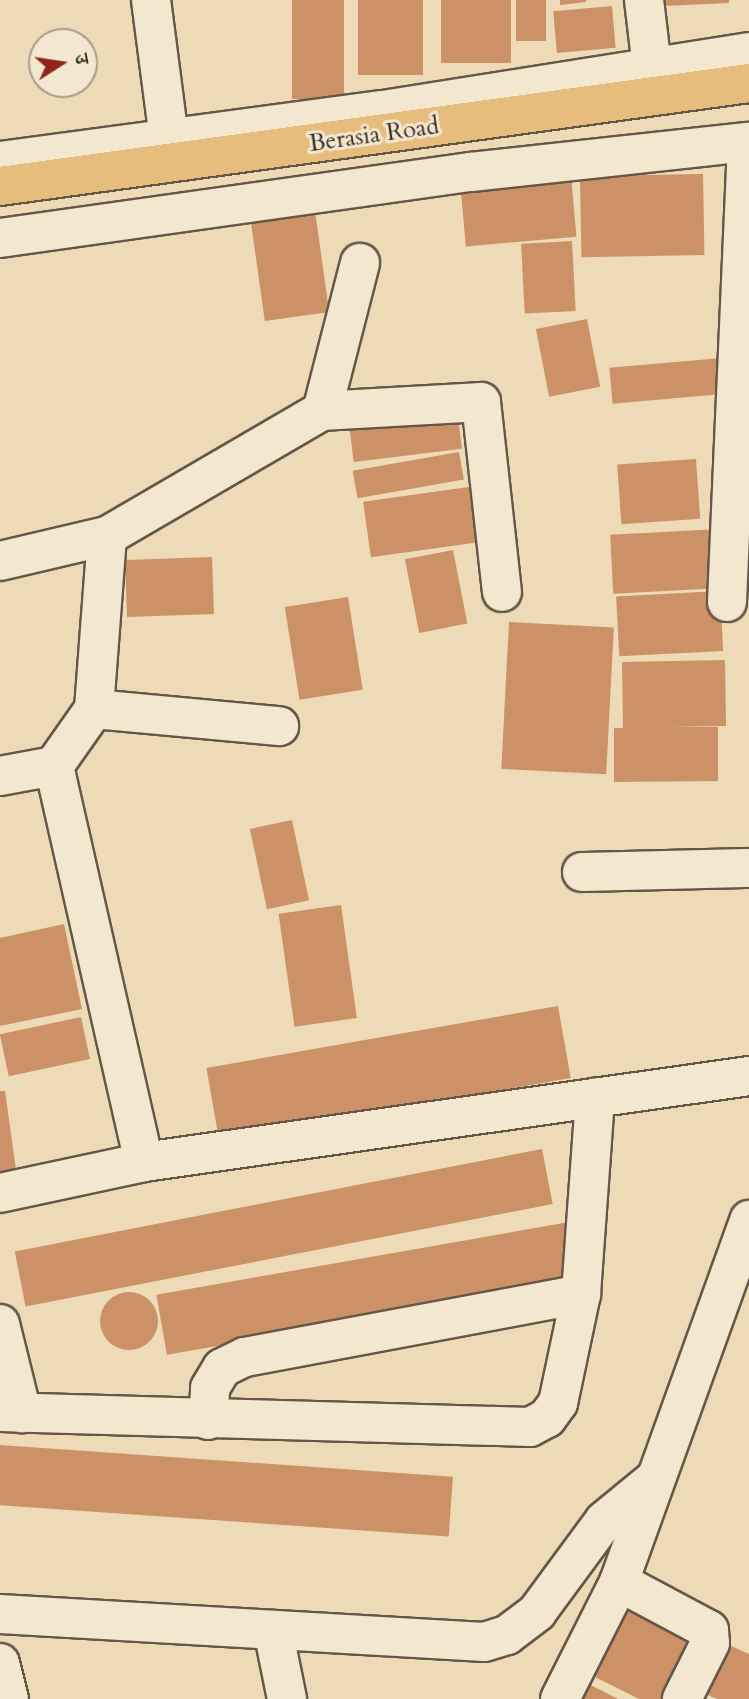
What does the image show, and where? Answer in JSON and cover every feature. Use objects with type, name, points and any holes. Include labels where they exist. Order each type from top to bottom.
[{"type":"main road","name":"Berasia Road","points":[[0,187],[749,83]]},
{"type":"street","points":[[151,0],[169,138]]},
{"type":"street","points":[[644,0],[652,67]]},
{"type":"street","points":[[0,161],[749,52]]},
{"type":"street","points":[[0,238],[471,172],[748,142],[727,602]]},
{"type":"street","points":[[322,411],[360,262]]},
{"type":"street","points":[[0,561],[107,536],[322,411],[481,402],[502,592]]},
{"type":"street","points":[[0,776],[54,766],[94,709],[107,536]]},
{"type":"street","points":[[94,709],[279,726]]},
{"type":"street","points":[[54,766],[144,1162]]},
{"type":"street","points":[[582,872],[749,868]]},
{"type":"street","points":[[0,1193],[144,1162],[749,1076]]},
{"type":"street","points":[[0,1324],[11,1413],[530,1427],[547,1418],[558,1403],[581,1294],[595,1097]]},
{"type":"street","points":[[561,1699],[619,1582],[749,1220]]},
{"type":"street","points":[[208,1420],[210,1388],[222,1368],[245,1357],[581,1294]]},
{"type":"street","points":[[0,1614],[484,1642],[507,1635],[537,1612],[604,1521],[654,1480]]},
{"type":"street","points":[[619,1582],[709,1630],[710,1643],[682,1699]]},
{"type":"street","points":[[272,1630],[287,1699]]},
{"type":"street","points":[[0,1663],[9,1699]]},
{"type":"building","points":[[292,0],[344,0],[344,99],[292,99]]},
{"type":"building","points":[[358,0],[423,0],[423,75],[358,75]]},
{"type":"building","points":[[441,0],[511,0],[511,63],[441,63]]},
{"type":"building","points":[[516,0],[546,0],[546,41],[516,41]]},
{"type":"building","points":[[560,0],[586,0],[586,2],[560,5]]},
{"type":"building","points":[[663,0],[729,0],[729,3],[663,6]]},
{"type":"building","points":[[612,6],[616,48],[557,53],[553,11]]},
{"type":"building","points":[[703,174],[704,255],[581,257],[580,176]]},
{"type":"building","points":[[571,175],[576,237],[466,246],[460,185]]},
{"type":"building","points":[[315,211],[329,312],[265,321],[251,220]]},
{"type":"building","points":[[572,241],[576,311],[525,314],[521,244]]},
{"type":"building","points":[[587,319],[600,387],[549,397],[536,329]]},
{"type":"building","points":[[722,358],[725,394],[613,404],[609,368]]},
{"type":"building","points":[[458,417],[462,449],[354,462],[350,430]]},
{"type":"building","points":[[459,452],[464,480],[358,498],[353,471]]},
{"type":"building","points":[[696,459],[700,519],[621,524],[617,465]]},
{"type":"building","points":[[476,486],[484,541],[371,557],[363,502]]},
{"type":"building","points":[[720,529],[723,588],[613,594],[610,535]]},
{"type":"building","points":[[453,550],[467,624],[419,633],[405,559]]},
{"type":"building","points":[[212,557],[214,614],[127,617],[125,560]]},
{"type":"building","points":[[720,591],[723,651],[619,656],[616,596]]},
{"type":"building","points":[[348,597],[363,690],[299,700],[285,607]]},
{"type":"building","points":[[509,622],[614,627],[606,774],[501,769]]},
{"type":"building","points":[[725,660],[726,726],[669,727],[718,727],[718,781],[614,782],[614,728],[623,728],[622,662]]},
{"type":"building","points":[[292,820],[309,900],[267,909],[250,829]]},
{"type":"building","points":[[341,905],[357,1018],[294,1027],[279,914]]},
{"type":"building","points":[[64,924],[82,1009],[0,1026],[0,938]]},
{"type":"building","points":[[558,1006],[571,1078],[219,1140],[206,1068]]},
{"type":"building","points":[[81,1017],[90,1059],[9,1076],[0,1034]]},
{"type":"building","points":[[0,1091],[5,1091],[18,1184],[0,1186]]},
{"type":"building","points":[[542,1149],[553,1204],[26,1306],[15,1251]]},
{"type":"building","points":[[569,1222],[580,1282],[167,1355],[156,1295]]},
{"type":"building","points":[[123,1292],[135,1292],[150,1300],[158,1315],[158,1327],[150,1342],[135,1350],[123,1350],[108,1342],[100,1327],[100,1315],[108,1300]]},
{"type":"building","points":[[0,1445],[453,1477],[449,1537],[0,1505]]},
{"type":"building","points":[[620,1596],[708,1640],[679,1699],[639,1699],[583,1671]]},
{"type":"building","points":[[718,1640],[749,1654],[749,1699],[717,1699],[696,1690]]},
{"type":"building","points":[[581,1680],[618,1699],[572,1699]]}]
